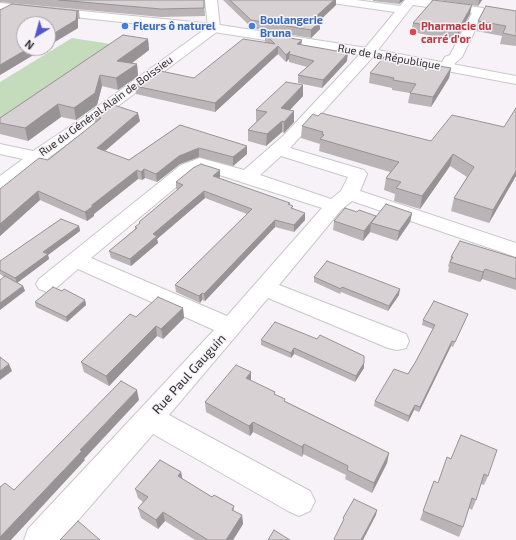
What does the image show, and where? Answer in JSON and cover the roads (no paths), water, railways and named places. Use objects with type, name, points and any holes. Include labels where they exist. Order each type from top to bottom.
[{"type":"street","points":[[212,0],[214,28]]},
{"type":"street","points":[[332,0],[479,10],[455,57],[450,60],[446,67]]},
{"type":"street","points":[[247,177],[275,153],[335,90],[408,4]]},
{"type":"street","name":"Rue de la République","points":[[0,6],[214,28],[367,52],[516,80]]},
{"type":"street","points":[[0,14],[13,7]]},
{"type":"street","name":"Rue du Général Alain de Boissieu","points":[[0,185],[36,157],[214,28]]},
{"type":"street","points":[[0,149],[36,157]]},
{"type":"street","name":"Rue Paul Gauguin","points":[[40,540],[231,327],[342,200],[358,174],[275,153]]},
{"type":"street","points":[[47,284],[187,169],[200,163],[247,177],[342,200],[516,250]]},
{"type":"street","points":[[76,260],[231,327]]},
{"type":"street","points":[[264,288],[397,341]]},
{"type":"street","points":[[149,418],[299,501]]},
{"type":"place","name":"Fleurs ô naturel","points":[[125,26]]},
{"type":"place","name":"Boulangerie Bruna","points":[[252,26]]},
{"type":"place","name":"Pharmacie du carré d'or","points":[[413,32]]}]
